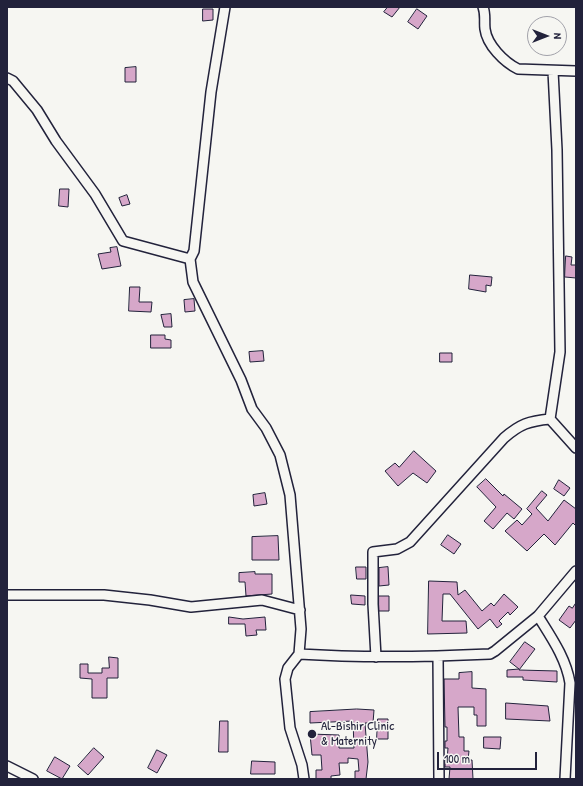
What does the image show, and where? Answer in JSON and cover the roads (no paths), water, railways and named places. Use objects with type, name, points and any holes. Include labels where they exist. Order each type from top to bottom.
[{"type":"street","points":[[225,7],[211,92],[194,251],[190,259],[193,282],[241,380],[252,409],[266,428],[280,455],[290,495],[300,610],[299,654],[288,668],[286,679],[290,728],[302,765],[304,779]]},
{"type":"street","points":[[483,7],[486,15],[485,28],[489,39],[501,56],[518,69],[576,71]]},
{"type":"street","points":[[550,419],[560,352],[557,150],[553,71]]},
{"type":"street","points":[[7,78],[13,81],[37,110],[56,141],[96,194],[123,242],[190,259]]},
{"type":"street","points":[[550,419],[576,448]]},
{"type":"street","points":[[376,657],[373,604],[374,552],[397,549],[410,542],[504,438],[517,427],[534,420],[550,419]]},
{"type":"street","points":[[299,654],[376,657],[438,657],[493,653],[538,616],[576,571]]},
{"type":"street","points":[[7,595],[104,595],[150,600],[191,607],[262,600],[300,610]]},
{"type":"street","points":[[538,616],[564,661],[570,683],[566,779]]},
{"type":"street","points":[[438,657],[439,779]]},
{"type":"street","points":[[7,766],[33,779]]},
{"type":"place","name":"Al-Bishir Clinic & Maternity","points":[[312,734]]}]
